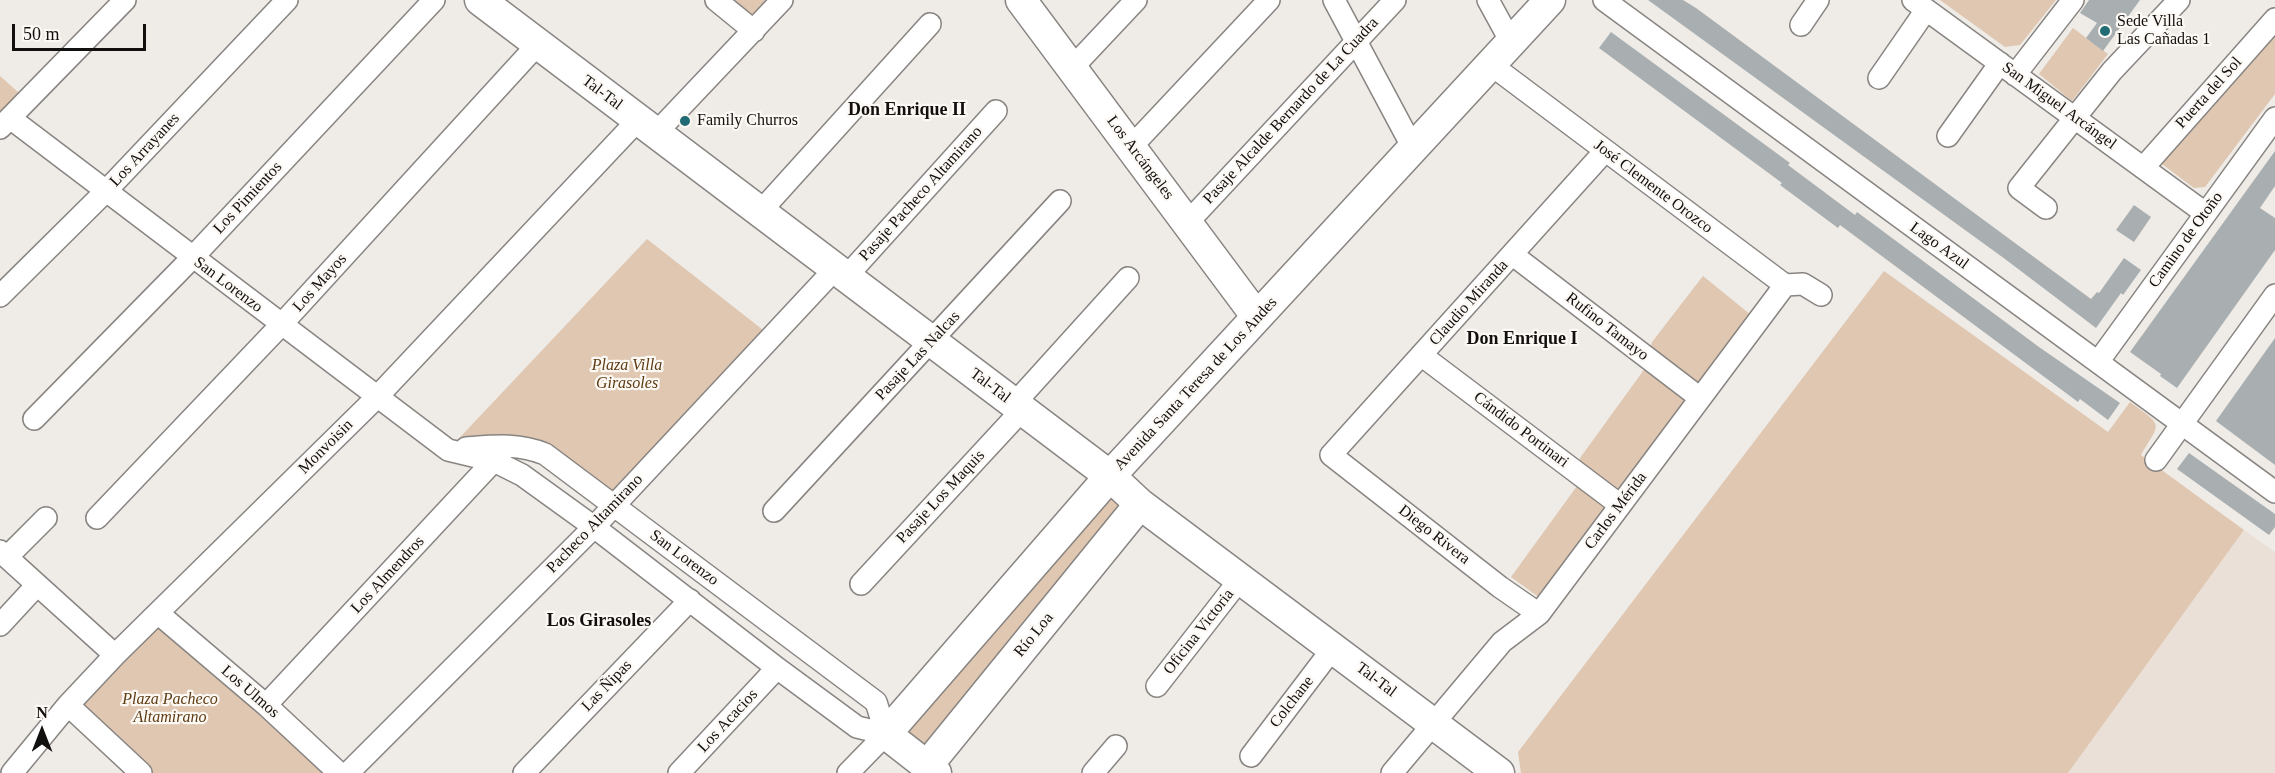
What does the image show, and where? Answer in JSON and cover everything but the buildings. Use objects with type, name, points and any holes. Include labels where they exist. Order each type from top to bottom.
[{"type":"street","points":[[5,123],[125,0]]},
{"type":"street","name":"Los Arrayanes","points":[[0,296],[106,191],[287,0]]},
{"type":"street","name":"Los Pimientos","points":[[34,419],[193,257],[434,0]]},
{"type":"street","name":"Tal-Tal","points":[[480,0],[1110,476],[1140,504],[1499,773]]},
{"type":"street","points":[[716,0],[754,31]]},
{"type":"street","name":"Monvoisin","points":[[12,773],[68,705],[115,655],[159,614],[647,126],[754,31],[782,0]]},
{"type":"street","name":"Los Arcángeles","points":[[1021,0],[1257,317]]},
{"type":"street","points":[[1131,147],[1269,0]]},
{"type":"street","points":[[1334,0],[1413,148]]},
{"type":"street","name":"Pasaje Alcalde Bernardo de La Cuadra","points":[[1188,222],[1395,0]]},
{"type":"street","points":[[1488,0],[1511,42]]},
{"type":"street","name":"Avenida Santa Teresa de Los Andes","points":[[848,773],[886,734],[1110,476],[1550,0]]},
{"type":"street","name":"Lago Azul","points":[[1604,0],[2274,490]]},
{"type":"street","points":[[1801,25],[1818,0]]},
{"type":"street","points":[[1948,136],[2007,69],[2073,0]]},
{"type":"street","points":[[2046,208],[2019,188],[2112,71],[2179,0]]},
{"type":"street","points":[[1072,68],[1126,4]]},
{"type":"street","points":[[1879,78],[1919,5]]},
{"type":"street","name":"San Miguel Arcángel","points":[[1919,5],[2205,213]]},
{"type":"street","name":"Puerta del Sol","points":[[2143,168],[2275,19]]},
{"type":"street","points":[[760,212],[930,24]]},
{"type":"street","name":"Los Mayos","points":[[97,518],[281,325],[538,44]]},
{"type":"street","name":"José Clemente Orozco","points":[[1490,64],[1785,285],[1803,284],[1821,294]]},
{"type":"street","name":"Pasaje Pacheco Altamirano","points":[[840,273],[996,111]]},
{"type":"street","name":"Camino de Otoño","points":[[2098,362],[2275,118]]},
{"type":"street","name":"San Lorenzo","points":[[5,123],[106,191],[376,398],[448,450],[494,461],[522,475],[857,727],[886,734],[932,769]]},
{"type":"street","name":"Claudio Miranda","points":[[1331,455],[1605,151]]},
{"type":"street","name":"Pasaje Las Nalcas","points":[[774,511],[1060,201]]},
{"type":"street","name":"Rufino Tamayo","points":[[1513,255],[1700,398]]},
{"type":"street","name":"Pacheco Altamirano","points":[[348,773],[594,527],[840,273]]},
{"type":"street","name":"Pasaje Los Maquis","points":[[861,584],[1018,407],[1128,278]]},
{"type":"street","name":"Carlos Mérida","points":[[1392,773],[1502,642],[1539,614],[1785,285]]},
{"type":"street","points":[[2156,460],[2275,295]]},
{"type":"street","name":"Cándido Portinari","points":[[1421,355],[1620,505]]},
{"type":"street","name":"San Lorenzo","points":[[448,450],[509,445],[530,448],[545,454],[876,702],[886,734]]},
{"type":"street","name":"Los Almendros","points":[[266,705],[509,445]]},
{"type":"street","name":"Diego Rivera","points":[[1331,455],[1500,587],[1539,614]]},
{"type":"street","name":"Río Loa","points":[[932,769],[1140,504]]},
{"type":"street","points":[[46,518],[4,554],[115,655]]},
{"type":"street","name":"Oficina Victoria","points":[[1157,686],[1241,578]]},
{"type":"street","points":[[0,625],[37,585]]},
{"type":"street","name":"Las Ñipas","points":[[524,773],[690,600]]},
{"type":"street","name":"Los Ulmos","points":[[159,614],[266,705],[339,773]]},
{"type":"street","name":"Colchane","points":[[1251,756],[1333,648]]},
{"type":"street","name":"Los Acacios","points":[[678,773],[777,668]]},
{"type":"street","points":[[68,705],[141,773]]},
{"type":"street","points":[[1093,773],[1116,746]]},
{"type":"shaded area","points":[[2244,530],[2275,552],[2275,773],[2068,773]]},
{"type":"green space","points":[[716,0],[782,0],[754,31]]},
{"type":"green space","points":[[1940,0],[2056,0],[2020,45],[2005,47]]},
{"type":"green space","points":[[2073,28],[2108,54],[2072,101],[2039,74]]},
{"type":"green space","points":[[2275,30],[2275,94],[2205,187],[2194,188],[2158,161]]},
{"type":"green space","points":[[0,76],[27,100],[0,117]]},
{"type":"green space","name":"Plaza Villa Girasoles","points":[[647,239],[772,337],[614,506],[545,454],[448,450]]},
{"type":"green space","points":[[1884,271],[2108,432],[2130,402],[2149,416],[2156,425],[2141,455],[2244,530],[2068,773],[1521,773],[1518,752]]},
{"type":"green space","points":[[1703,276],[1751,315],[1540,598],[1511,577],[1577,486],[1580,458],[1646,367],[1652,342]]},
{"type":"green space","points":[[1113,496],[1128,509],[927,766],[886,734]]},
{"type":"green space","name":"Plaza Pacheco Altamirano","points":[[159,614],[338,773],[146,773],[68,705]]},
{"type":"place","name":"Sede Villa Las Cañadas 1","points":[[2105,31]]},
{"type":"place","name":"Family Churros","points":[[685,121]]},
{"type":"district","name":"Don Enrique II","points":[[907,110]]},
{"type":"district","name":"Don Enrique I","points":[[1522,339]]},
{"type":"district","name":"Los Girasoles","points":[[599,621]]}]
